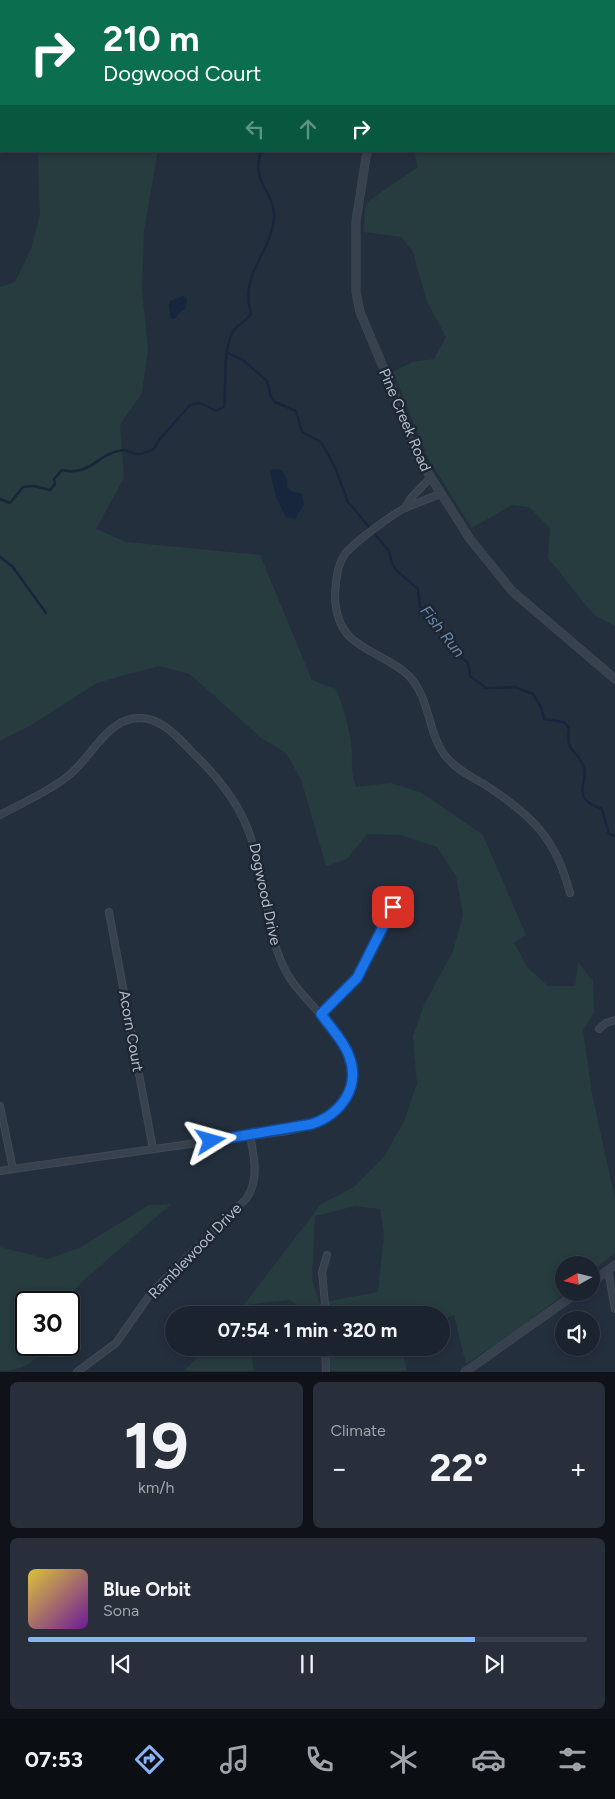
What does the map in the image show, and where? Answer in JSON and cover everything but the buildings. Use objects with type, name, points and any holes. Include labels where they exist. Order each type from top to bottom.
[{"type":"street","name":"Pine Creek Road","points":[[367,152],[355,240],[354,273],[360,312],[394,393],[416,454],[440,494],[475,545],[512,591],[615,679]]},
{"type":"street","points":[[430,478],[411,498],[405,508],[345,553],[338,568],[336,583],[336,604],[339,621],[357,643],[404,672],[412,680],[423,699],[435,737],[447,758],[467,774],[511,802],[544,831],[561,864],[570,893]]},
{"type":"street","points":[[405,508],[418,505],[440,494]]},
{"type":"street","name":"Dogwood Drive","points":[[0,815],[69,776],[103,738],[121,723],[138,719],[162,724],[178,737],[215,774],[243,814],[258,857],[278,953],[290,978],[321,1014],[342,1044],[352,1067],[352,1081],[342,1105],[324,1120],[312,1124],[153,1150],[0,1171]]},
{"type":"street","points":[[321,1014],[357,978],[393,907]]},
{"type":"street","name":"Acorn Court","points":[[109,912],[153,1150]]},
{"type":"street","points":[[599,1029],[606,1023],[615,1020]]},
{"type":"street","points":[[0,1106],[13,1168]]},
{"type":"street","name":"Ramblewood Drive","points":[[77,1372],[116,1343],[151,1293],[246,1199],[254,1187],[256,1174],[250,1135]]},
{"type":"street","points":[[325,1306],[322,1272],[327,1255]]},
{"type":"street","points":[[600,1276],[615,1265]]},
{"type":"street","points":[[608,1270],[615,1310]]},
{"type":"street","points":[[466,1372],[565,1301]]},
{"type":"street","points":[[325,1356],[326,1372]]},
{"type":"green space","points":[[38,152],[158,152],[144,230],[142,290],[148,349],[142,393],[120,425],[124,478],[96,529],[126,542],[260,555],[312,680],[336,689],[350,735],[356,787],[391,783],[422,793],[483,835],[526,935],[514,943],[528,968],[548,986],[575,986],[578,962],[593,981],[594,1013],[583,1030],[592,1094],[615,1199],[615,1253],[600,1265],[600,1256],[555,1256],[555,1301],[519,1329],[466,1364],[454,1315],[450,1317],[450,1306],[299,1306],[289,1300],[243,1306],[321,1204],[354,1187],[384,1157],[404,1121],[417,1084],[413,1036],[424,1005],[453,951],[463,915],[456,876],[437,847],[401,835],[367,834],[347,859],[326,866],[301,779],[286,753],[261,738],[190,674],[158,666],[97,683],[31,725],[0,741],[0,287],[15,282],[31,249],[40,214]],"holes":[[[355,1206],[380,1209],[384,1236],[378,1292],[319,1303],[312,1279],[315,1216]]]},
{"type":"green space","points":[[414,152],[615,152],[615,626],[594,615],[548,558],[550,528],[529,507],[512,505],[472,528],[428,458],[393,372],[412,362],[434,359],[446,337],[427,302],[413,252],[401,237],[363,232],[367,204],[418,167]]},
{"type":"green space","points":[[171,1204],[74,1291],[15,1291],[15,1356],[38,1356],[20,1368],[0,1371],[0,1247],[48,1259],[81,1247],[149,1205]]},
{"type":"green space","points":[[198,1356],[252,1356],[254,1371],[184,1371]]},
{"type":"green space","points":[[327,1356],[404,1356],[407,1371],[328,1371]]},
{"type":"water","points":[[184,296],[187,299],[186,308],[175,319],[171,319],[170,301]]},
{"type":"water","points":[[273,469],[283,472],[286,476],[287,487],[291,491],[302,494],[304,505],[295,519],[286,517],[276,497],[270,472]]},
{"type":"waterway","points":[[0,499],[10,503],[23,487],[34,486],[50,490],[55,484],[54,479],[62,470],[72,471],[87,468],[114,452],[123,450],[142,454],[153,450],[159,440],[190,405],[200,403],[216,411],[224,407],[226,360],[229,342],[233,330],[251,314],[248,300],[249,288],[256,266],[267,244],[274,220],[272,203],[261,181],[259,172],[261,152]]},
{"type":"waterway","name":"Fish Run","points":[[228,353],[243,360],[267,381],[271,397],[275,402],[296,411],[302,432],[321,442],[334,465],[348,502],[389,551],[392,564],[396,570],[418,589],[420,607],[432,616],[437,628],[449,640],[457,654],[468,663],[470,676],[486,688],[515,687],[533,694],[541,707],[544,719],[564,722],[569,728],[570,746],[580,759],[585,771],[582,789],[585,799],[602,809],[609,834],[615,836]]},
{"type":"waterway","points":[[0,557],[12,566],[46,613]]},
{"type":"route","points":[[211,1141],[298,1128],[324,1120],[342,1105],[352,1081],[352,1067],[349,1056],[342,1044],[321,1014],[357,978],[393,907]]}]
